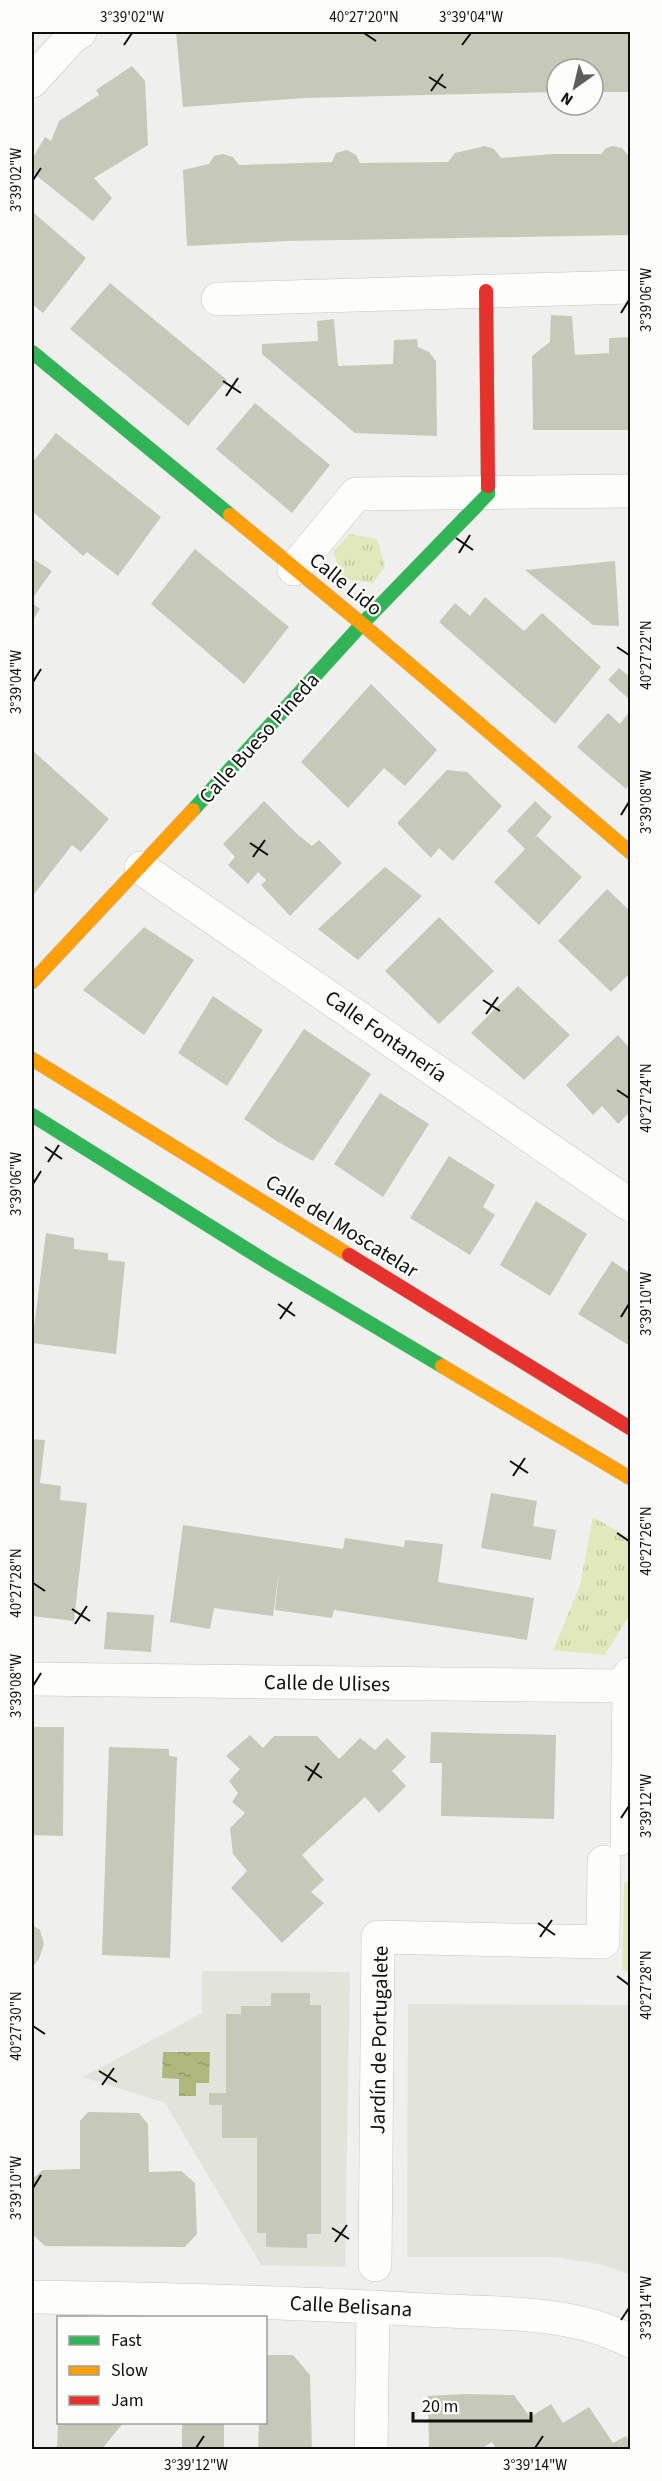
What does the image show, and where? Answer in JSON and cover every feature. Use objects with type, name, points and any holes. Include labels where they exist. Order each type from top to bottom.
[{"type":"street","points":[[32,81],[72,33]]},
{"type":"street","points":[[218,298],[630,287]]},
{"type":"street","points":[[486,291],[488,494]]},
{"type":"street","name":"Calle Lido","points":[[32,352],[362,624],[630,852]]},
{"type":"street","points":[[294,569],[356,494],[630,491]]},
{"type":"street","name":"Calle Bueso Pineda","points":[[32,982],[141,868],[362,624],[488,494]]},
{"type":"street","name":"Calle Fontanería","points":[[141,868],[630,1205]]},
{"type":"street","name":"Calle del Moscatelar","points":[[32,1059],[630,1428]]},
{"type":"street","points":[[32,1115],[267,1262],[630,1478]]},
{"type":"street","name":"Calle de Ulises","points":[[32,1679],[628,1682]]},
{"type":"street","name":"Jardín de Portugalete","points":[[375,2265],[378,1937],[603,1942],[613,1854]]},
{"type":"street","name":"Calle Belisana","points":[[32,2297],[304,2302],[552,2317],[612,2331],[630,2341]]},
{"type":"street","points":[[371,2450],[373,2307]]},
{"type":"lane","name":"Jardín de Portugalete","points":[[613,1854],[628,1682]]},
{"type":"shaded area","points":[[202,1971],[350,1972],[345,2267],[261,2265],[165,2103],[83,2077],[202,2013]]},
{"type":"shaded area","points":[[408,2004],[630,2005],[630,2275],[603,2265],[556,2257],[407,2257]]},
{"type":"green space","points":[[350,534],[377,539],[385,566],[373,583],[343,579],[333,552]]},
{"type":"green space","points":[[593,1517],[630,1538],[630,1614],[605,1655],[553,1650],[580,1586]]},
{"type":"green space","points":[[624,1882],[630,1882],[630,1971],[622,1970]]},
{"type":"water","points":[[163,2052],[210,2052],[209,2083],[196,2083],[196,2096],[179,2096],[179,2079],[162,2078]]},
{"type":"building","points":[[176,32],[630,32],[630,92],[605,92],[605,57],[545,57],[545,92],[304,98],[183,107]]},
{"type":"building","points":[[132,66],[145,81],[148,145],[94,178],[112,198],[93,221],[32,172],[32,159],[45,137],[51,141],[59,121],[99,95],[96,90]]},
{"type":"building","points":[[485,146],[494,149],[501,158],[552,154],[601,154],[606,148],[613,146],[622,148],[630,158],[630,235],[287,241],[187,246],[183,170],[209,164],[214,156],[223,154],[233,157],[239,165],[332,162],[336,153],[347,150],[356,155],[360,163],[448,162],[455,153]]},
{"type":"building","points":[[34,213],[86,258],[43,313],[32,304],[32,216]]},
{"type":"building","points":[[110,283],[227,380],[188,426],[70,329]]},
{"type":"building","points":[[551,315],[572,316],[575,355],[609,353],[609,338],[630,337],[630,430],[533,430],[532,356],[550,342]]},
{"type":"building","points":[[334,319],[338,366],[393,364],[394,340],[417,339],[418,347],[429,352],[436,361],[437,436],[355,433],[262,354],[262,344],[318,341],[317,321]]},
{"type":"building","points":[[255,403],[330,465],[292,513],[216,449]]},
{"type":"building","points":[[56,433],[161,517],[118,576],[87,552],[83,556],[32,511],[32,463]]},
{"type":"building","points":[[195,549],[289,627],[244,684],[151,604]]},
{"type":"building","points":[[32,558],[52,571],[32,599]]},
{"type":"building","points":[[615,561],[619,626],[593,625],[525,570]]},
{"type":"building","points":[[485,597],[524,631],[542,613],[601,667],[555,724],[439,622],[455,603],[470,616]]},
{"type":"building","points":[[32,603],[40,609],[32,621]]},
{"type":"building","points":[[619,668],[630,677],[630,700],[608,680]]},
{"type":"building","points":[[371,684],[437,750],[405,786],[384,768],[348,808],[301,762]]},
{"type":"building","points":[[630,711],[630,783],[626,789],[577,747],[608,713],[620,724]]},
{"type":"building","points":[[32,750],[109,819],[81,852],[72,845],[32,897]]},
{"type":"building","points":[[447,770],[467,772],[502,806],[453,861],[439,848],[431,858],[397,823]]},
{"type":"building","points":[[264,801],[312,846],[319,840],[342,863],[290,916],[261,885],[266,880],[258,872],[248,884],[228,865],[235,857],[223,844]]},
{"type":"building","points":[[535,801],[552,817],[532,841],[537,836],[582,877],[539,925],[494,882],[525,849],[507,831]]},
{"type":"building","points":[[385,867],[422,896],[358,960],[318,929]]},
{"type":"building","points":[[607,889],[630,911],[630,973],[611,992],[558,941]]},
{"type":"building","points":[[439,917],[494,971],[439,1024],[385,971]]},
{"type":"building","points":[[144,927],[194,960],[144,1035],[83,990]]},
{"type":"building","points":[[518,986],[570,1035],[524,1080],[471,1033]]},
{"type":"building","points":[[213,996],[263,1030],[227,1086],[178,1053]]},
{"type":"building","points":[[304,1029],[371,1074],[313,1161],[278,1142],[244,1119]]},
{"type":"building","points":[[618,1035],[630,1049],[630,1112],[618,1124],[602,1106],[593,1115],[566,1085]]},
{"type":"building","points":[[380,1093],[429,1124],[383,1197],[334,1164]]},
{"type":"building","points":[[449,1156],[495,1185],[483,1207],[495,1215],[470,1255],[410,1218]]},
{"type":"building","points":[[536,1201],[587,1234],[550,1296],[500,1265]]},
{"type":"building","points":[[46,1233],[74,1238],[74,1249],[108,1253],[108,1260],[125,1262],[116,1354],[32,1343]]},
{"type":"building","points":[[612,1261],[630,1273],[630,1346],[578,1314]]},
{"type":"building","points":[[32,1439],[45,1440],[40,1483],[61,1486],[60,1500],[87,1503],[74,1621],[32,1616]]},
{"type":"building","points":[[491,1493],[537,1501],[533,1526],[556,1530],[551,1560],[481,1548]]},
{"type":"building","points":[[183,1525],[343,1549],[345,1538],[404,1547],[405,1540],[443,1544],[438,1582],[534,1598],[527,1640],[334,1610],[332,1618],[275,1610],[279,1572],[273,1616],[214,1608],[210,1629],[170,1622]]},
{"type":"building","points":[[107,1612],[154,1615],[151,1652],[104,1649]]},
{"type":"building","points":[[32,1727],[64,1727],[63,1836],[32,1835]]},
{"type":"building","points":[[431,1732],[556,1735],[554,1819],[441,1816],[442,1763],[430,1763]]},
{"type":"building","points":[[250,1735],[263,1748],[274,1736],[317,1736],[339,1759],[360,1738],[375,1750],[387,1738],[406,1757],[392,1771],[406,1786],[379,1813],[365,1797],[302,1855],[324,1880],[311,1892],[324,1903],[282,1943],[231,1888],[247,1871],[233,1854],[230,1828],[245,1813],[232,1802],[238,1793],[229,1781],[240,1769],[226,1756]]},
{"type":"building","points":[[109,1747],[169,1749],[169,1756],[177,1757],[170,1958],[102,1955]]},
{"type":"building","points":[[32,1925],[40,1930],[44,1944],[39,1959],[32,1968]]},
{"type":"building","points":[[271,1993],[310,1993],[310,2005],[321,2005],[321,2234],[307,2234],[307,2248],[266,2247],[266,2233],[257,2233],[257,2138],[222,2138],[222,2105],[209,2105],[209,2093],[226,2093],[226,2014],[241,2014],[241,2006],[271,2006]]},
{"type":"building","points":[[88,2112],[139,2113],[148,2124],[149,2172],[181,2171],[195,2183],[197,2234],[185,2247],[45,2246],[32,2234],[32,2179],[43,2170],[80,2169],[80,2121]]},
{"type":"building","points":[[267,2355],[293,2355],[310,2375],[312,2450],[258,2450],[259,2424],[267,2424]]},
{"type":"building","points":[[514,2395],[530,2417],[551,2404],[563,2423],[589,2407],[613,2443],[626,2436],[630,2443],[630,2450],[497,2450],[492,2442],[479,2450],[429,2450],[428,2396]]},
{"type":"building","points":[[58,2424],[122,2424],[101,2450],[57,2450]]},
{"type":"building","points":[[182,2424],[224,2424],[224,2450],[182,2450]]},
{"type":"traffic: fast","points":[[32,352],[230,515]]},
{"type":"traffic: fast","points":[[193,810],[362,624],[488,494],[488,486]]},
{"type":"traffic: fast","points":[[32,1115],[267,1262],[442,1366]]},
{"type":"traffic: slow","points":[[230,515],[630,852]]},
{"type":"traffic: slow","points":[[32,982],[193,810]]},
{"type":"traffic: slow","points":[[32,1059],[349,1255]]},
{"type":"traffic: slow","points":[[442,1366],[630,1478]]},
{"type":"traffic: jam","points":[[486,291],[488,486]]},
{"type":"traffic: jam","points":[[349,1255],[630,1428]]}]
